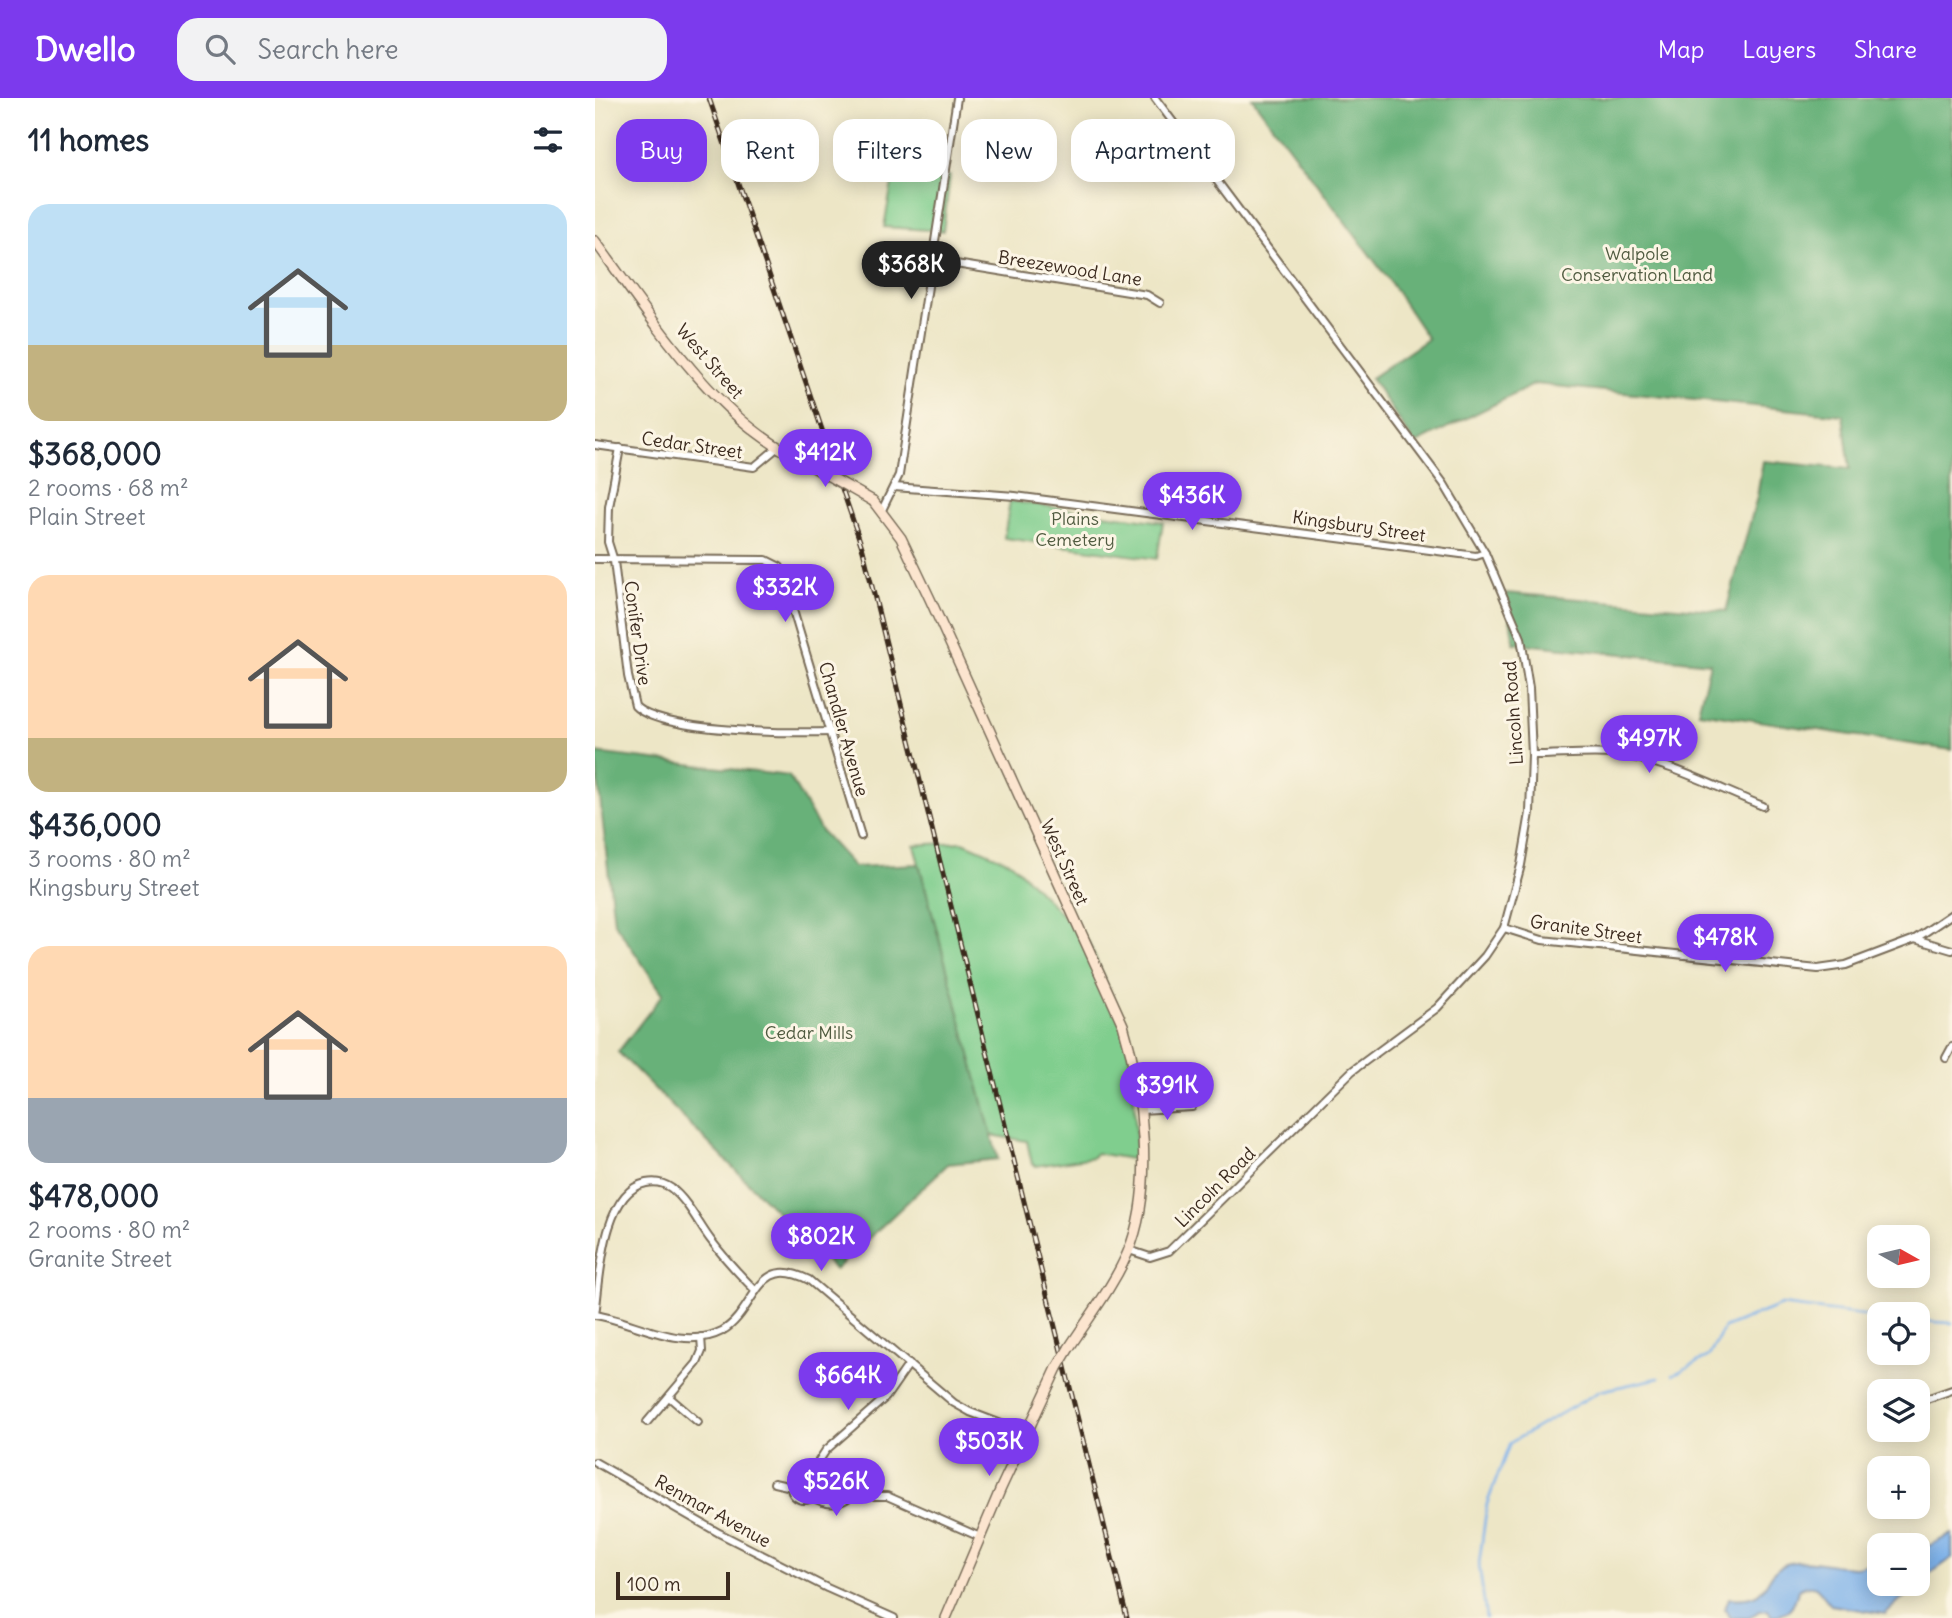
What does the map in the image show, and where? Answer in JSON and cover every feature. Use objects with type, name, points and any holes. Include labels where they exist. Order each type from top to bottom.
[{"type":"main road","name":"West Street","points":[[595,241],[678,352],[746,424],[777,448],[873,501],[901,538],[1123,1025],[1136,1072],[1140,1110],[1139,1209],[1129,1250],[1107,1291],[1057,1368],[1025,1433],[947,1618]]},
{"type":"main road","points":[[954,1603],[956,1618]]},
{"type":"street","points":[[882,510],[894,487],[957,98]]},
{"type":"street","name":"Lincoln Road","points":[[1129,1250],[1152,1257],[1173,1247],[1352,1071],[1437,1008],[1480,964],[1504,928],[1527,835],[1532,755],[1529,688],[1521,638],[1485,553],[1444,484],[1155,98]]},
{"type":"street","name":"Breezewood Lane","points":[[932,260],[1147,295],[1160,303]]},
{"type":"street","name":"Cedar Street","points":[[595,445],[754,467],[777,448]]},
{"type":"street","name":"Conifer Drive","points":[[620,448],[609,519],[609,553],[614,561],[633,703],[640,711],[660,721],[766,731],[832,732]]},
{"type":"street","name":"Kingsbury Street","points":[[894,487],[1015,496],[1476,556],[1485,553]]},
{"type":"street","name":"Chandler Avenue","points":[[595,559],[766,561],[780,568],[832,732],[861,836]]},
{"type":"street","points":[[1532,755],[1601,754],[1635,758],[1662,765],[1763,806]]},
{"type":"street","name":"Granite Street","points":[[1504,928],[1542,940],[1818,969],[1846,965],[1916,939],[1952,914]]},
{"type":"street","points":[[1916,939],[1952,950]]},
{"type":"street","points":[[1946,1058],[1952,1047]]},
{"type":"street","points":[[1140,1110],[1192,1107]]},
{"type":"street","points":[[756,1292],[737,1272],[683,1200],[671,1188],[651,1182],[639,1184],[627,1194],[613,1216],[605,1238],[595,1315],[615,1318],[653,1332],[687,1338],[701,1337],[725,1329],[776,1272],[797,1274],[809,1280],[954,1403],[1025,1433]]},
{"type":"street","points":[[647,1422],[697,1363],[702,1351],[701,1337]]},
{"type":"street","points":[[809,1476],[826,1450],[886,1397],[909,1364]]},
{"type":"street","points":[[1930,1398],[1952,1390]]},
{"type":"street","points":[[669,1397],[698,1422]]},
{"type":"street","name":"Renmar Avenue","points":[[595,1462],[730,1538],[827,1588],[894,1618]]},
{"type":"street","points":[[809,1476],[797,1477],[792,1487],[801,1500],[813,1497],[826,1504],[835,1504],[842,1503],[856,1493]]},
{"type":"street","points":[[809,1476],[817,1485],[813,1497]]},
{"type":"street","points":[[774,1483],[792,1487]]},
{"type":"street","points":[[874,1496],[887,1496],[980,1537]]},
{"type":"green space","name":"Walpole Conservation Land","points":[[1252,98],[1952,98],[1952,750],[1698,712],[1710,663],[1514,643],[1506,593],[1726,611],[1757,497],[1763,461],[1850,469],[1843,415],[1535,384],[1415,444],[1371,378],[1428,339],[1388,279]]},
{"type":"green space","points":[[947,176],[950,176],[943,231],[884,227],[892,182],[947,182]]},
{"type":"green space","name":"Plains Cemetery","points":[[1010,501],[1163,522],[1157,559],[1004,538]]},
{"type":"green space","name":"Cedar Mills","points":[[595,753],[789,776],[821,831],[854,867],[919,864],[998,1159],[948,1164],[835,1270],[618,1052],[663,994],[614,922]]},
{"type":"green space","points":[[963,842],[1012,863],[1088,941],[1125,1028],[1133,1078],[1137,1160],[1096,1153],[1093,1157],[1036,1166],[1032,1164],[1027,1141],[991,1135],[914,845]]},
{"type":"water","points":[[1952,1534],[1952,1558],[1930,1574],[1930,1545]]},
{"type":"water","points":[[1809,1562],[1861,1566],[1867,1564],[1867,1596],[1907,1596],[1885,1614],[1831,1605],[1817,1588],[1810,1586],[1798,1590],[1790,1608],[1778,1616],[1772,1617],[1768,1610],[1759,1611],[1749,1618],[1731,1618],[1725,1609],[1729,1598],[1743,1598],[1760,1592],[1777,1569],[1784,1565]]},
{"type":"waterway","points":[[1673,1375],[1709,1356],[1724,1328],[1781,1305],[1867,1316]]},
{"type":"waterway","points":[[1930,1322],[1952,1323]]},
{"type":"waterway","points":[[1486,1618],[1479,1564],[1487,1504],[1510,1443],[1600,1391],[1659,1378]]},
{"type":"railway","points":[[709,98],[863,550],[1127,1618]]}]
